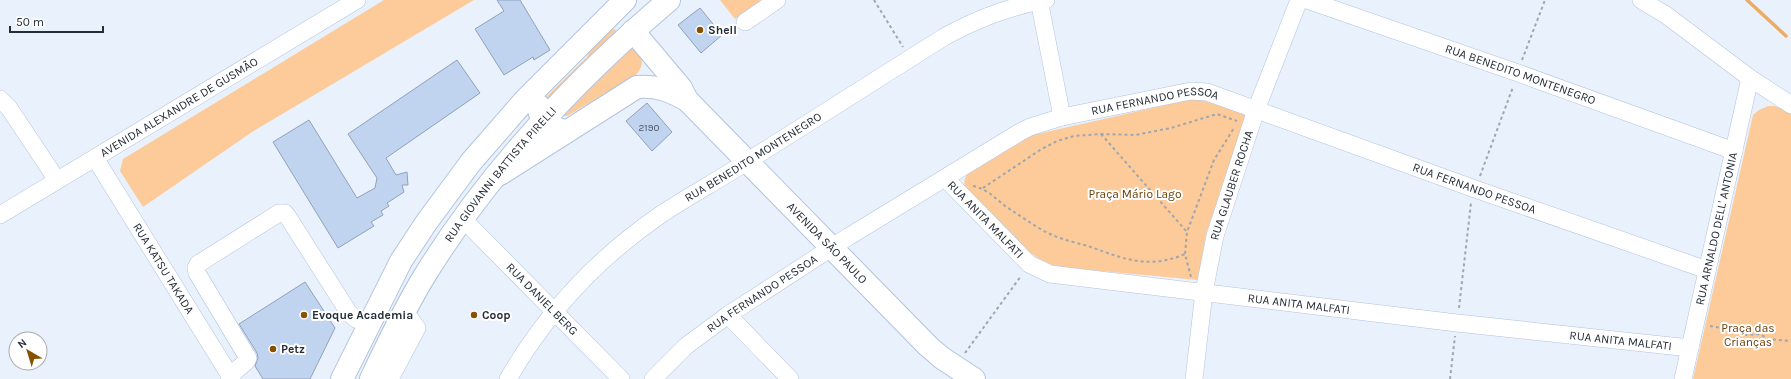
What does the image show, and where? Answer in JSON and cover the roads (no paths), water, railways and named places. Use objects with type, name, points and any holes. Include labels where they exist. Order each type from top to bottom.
[{"type":"main road","points":[[342,379],[401,261],[454,184],[499,129],[572,52],[625,0]]},
{"type":"main road","name":"RUA GIOVANNI BATTISTA PIRELLI","points":[[371,379],[402,314],[462,218],[544,120],[633,31],[669,0]]},
{"type":"main road","points":[[604,20],[621,23],[633,31]]},
{"type":"main road","name":"AVENIDA SÃO PAULO","points":[[633,31],[681,88],[687,100],[928,346],[951,373],[974,379]]},
{"type":"main road","points":[[565,131],[549,126],[539,110],[539,104],[543,96],[565,74],[572,52]]},
{"type":"main road","points":[[494,178],[565,131],[637,87],[653,54]]},
{"type":"main road","name":"AVENIDA SÃO PAULO","points":[[637,87],[661,88],[687,100]]},
{"type":"street","name":"AVENIDA ALEXANDRE DE GUSMÃO","points":[[0,215],[357,0]]},
{"type":"street","points":[[745,22],[777,0]]},
{"type":"street","points":[[1041,0],[1062,117]]},
{"type":"street","name":"RUA BENEDITO MONTENEGRO","points":[[508,379],[523,352],[554,311],[589,275],[633,235],[663,213],[944,37],[978,19],[1011,7],[1041,0]]},
{"type":"street","name":"RUA GLAUBER ROCHA","points":[[1194,379],[1204,292],[1215,236],[1248,107],[1299,0]]},
{"type":"street","name":"RUA BENEDITO MONTENEGRO","points":[[1307,0],[1518,72],[1734,151]]},
{"type":"street","points":[[1641,0],[1666,15],[1750,78],[1789,101]]},
{"type":"street","name":"RUA ARNALDO DELL' ANTONIA","points":[[1683,379],[1750,78]]},
{"type":"street","name":"RUA FERNANDO PESSOA","points":[[653,379],[686,346],[728,314],[832,248],[950,184],[1030,127],[1062,117],[1191,91],[1207,92],[1475,189],[1707,270]]},
{"type":"street","points":[[0,99],[9,108],[57,180]]},
{"type":"street","name":"RUA KATSU TAKADA","points":[[95,158],[230,378]]},
{"type":"street","name":"RUA ANITA MALFATI","points":[[950,184],[1029,264],[1050,274],[1457,323],[1690,348]]},
{"type":"street","points":[[230,378],[248,358],[197,274],[196,268],[198,264],[279,213],[284,213],[288,217],[349,313],[356,319],[369,325]]},
{"type":"street","name":"RUA DANIEL BERG","points":[[462,218],[621,379]]},
{"type":"street","points":[[390,379],[417,328],[409,318],[402,314]]},
{"type":"street","points":[[728,314],[790,379]]},
{"type":"waterway","points":[[1747,0],[1786,36]]},
{"type":"place","name":"Shell","points":[[700,30]]},
{"type":"place","name":"Evoque Academia","points":[[304,315]]},
{"type":"place","name":"Coop","points":[[474,315]]},
{"type":"place","name":"Petz","points":[[273,349]]},
{"type":"park label","name":"Praça Mário Lago","points":[[1135,194]]},
{"type":"park label","name":"Praça das Crianças","points":[[1748,335]]}]
